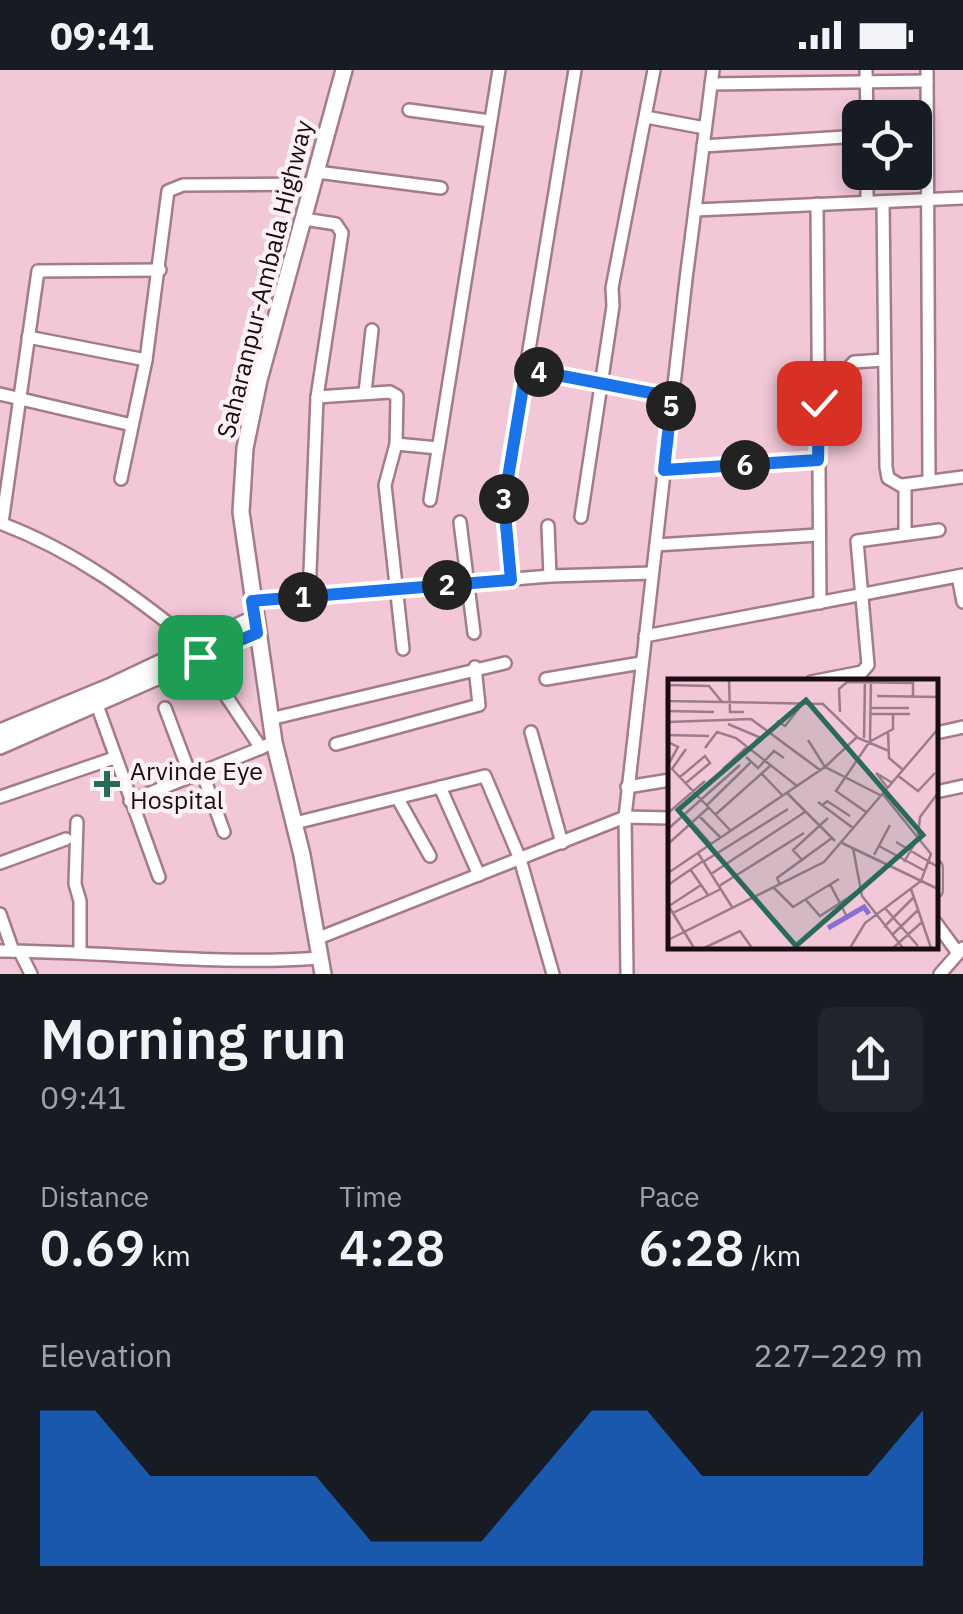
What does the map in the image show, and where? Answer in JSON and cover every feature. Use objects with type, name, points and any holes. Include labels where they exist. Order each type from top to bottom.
[{"type":"main road","name":"Saharanpur-Ambala Highway","points":[[321,966],[295,823],[268,745],[270,720],[242,512],[245,448],[259,380],[344,70]]},
{"type":"main road","points":[[0,732],[256,626]]},
{"type":"main road","points":[[0,746],[97,705],[198,652]]},
{"type":"street","points":[[430,500],[499,70]]},
{"type":"street","points":[[511,580],[504,502],[575,70]]},
{"type":"street","points":[[581,517],[614,301],[612,288],[654,70]]},
{"type":"street","points":[[627,974],[627,788],[713,70]]},
{"type":"street","points":[[711,84],[801,76],[927,76],[928,480]]},
{"type":"street","points":[[409,110],[490,122]]},
{"type":"street","points":[[646,117],[705,128]]},
{"type":"street","points":[[703,146],[842,137]]},
{"type":"street","points":[[121,479],[146,360],[168,190],[175,186],[315,178],[442,188]]},
{"type":"street","points":[[867,190],[867,201]]},
{"type":"street","points":[[695,210],[963,198]]},
{"type":"street","points":[[883,202],[886,474],[902,484],[906,494],[905,534]]},
{"type":"street","points":[[817,204],[820,602]]},
{"type":"street","points":[[304,219],[336,224],[342,233],[318,397],[309,596]]},
{"type":"street","points":[[130,801],[268,745],[198,652],[101,573],[60,548],[1,523],[38,271],[160,270]]},
{"type":"street","points":[[365,392],[372,330]]},
{"type":"street","points":[[28,337],[146,360]]},
{"type":"street","points":[[818,392],[833,385],[854,362],[884,360]]},
{"type":"street","points":[[526,369],[672,397]]},
{"type":"street","points":[[318,397],[365,392],[390,392],[397,396],[396,444],[385,485],[403,649]]},
{"type":"street","points":[[0,394],[132,425]]},
{"type":"street","points":[[0,438],[14,441]]},
{"type":"street","points":[[396,444],[438,448]]},
{"type":"street","points":[[664,470],[818,460]]},
{"type":"street","points":[[902,484],[963,477]]},
{"type":"street","points":[[460,522],[474,633]]},
{"type":"street","points":[[548,526],[550,576]]},
{"type":"street","points":[[826,679],[862,672],[868,665],[857,541],[939,530]]},
{"type":"street","points":[[656,545],[818,534]]},
{"type":"street","points":[[252,601],[550,576],[652,573]]},
{"type":"street","points":[[644,636],[961,575],[963,602]]},
{"type":"street","points":[[270,720],[505,662]]},
{"type":"street","points":[[546,679],[641,663]]},
{"type":"street","points":[[336,744],[479,706],[475,667]]},
{"type":"street","points":[[97,705],[159,877]]},
{"type":"street","points":[[166,708],[224,832]]},
{"type":"street","points":[[938,733],[963,727]]},
{"type":"street","points":[[531,732],[562,843]]},
{"type":"street","points":[[0,797],[114,758]]},
{"type":"street","points":[[295,823],[481,776],[488,778],[520,859],[554,974]]},
{"type":"street","points":[[627,788],[668,780]]},
{"type":"street","points":[[938,792],[963,786]]},
{"type":"street","points":[[440,787],[478,876]]},
{"type":"street","points":[[398,799],[430,856]]},
{"type":"street","points":[[316,938],[625,817],[668,818]]},
{"type":"street","points":[[77,822],[74,884],[80,902],[80,952]]},
{"type":"street","points":[[0,862],[66,839]]},
{"type":"street","points":[[0,914],[11,952],[31,974]]},
{"type":"street","points":[[938,925],[961,950],[940,974]]},
{"type":"street","points":[[11,952],[80,952],[182,968],[321,966]]},
{"type":"place","name":"Arvinde Eye Hospital","points":[[107,784]]},
{"type":"route","points":[[200,657],[257,633],[252,601],[511,580],[504,502],[526,369],[672,397],[664,470],[818,460],[819,403]]}]
